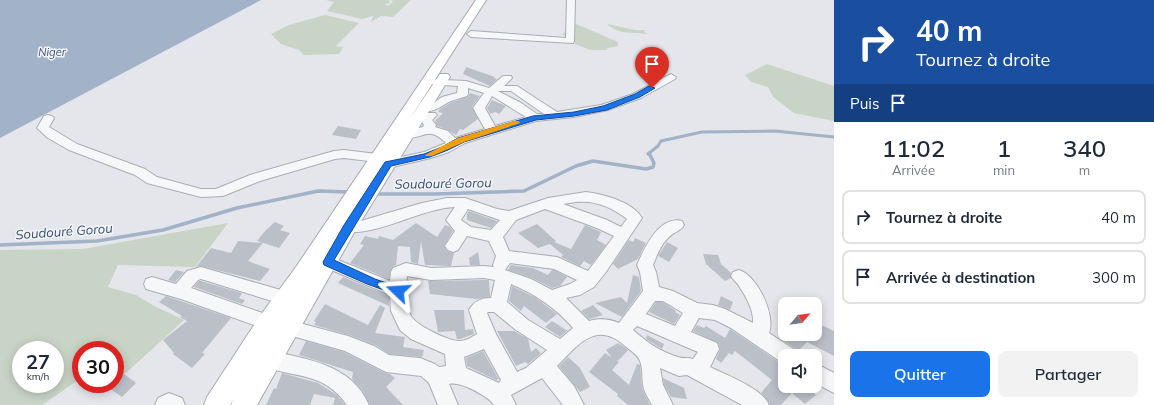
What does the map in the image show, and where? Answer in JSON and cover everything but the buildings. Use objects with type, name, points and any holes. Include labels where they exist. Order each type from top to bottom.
[{"type":"main road","points":[[381,164],[428,111],[441,82],[471,34],[479,12],[481,0]]},
{"type":"main road","points":[[216,405],[268,322],[341,226],[381,164],[428,81],[479,12],[492,0]]},
{"type":"main road","points":[[243,405],[328,262],[341,226]]},
{"type":"street","points":[[471,34],[570,41],[571,0]]},
{"type":"street","points":[[48,118],[43,128],[52,136],[73,147],[140,172],[152,180],[201,193],[218,193],[255,178],[334,155],[344,154],[381,164],[427,156],[491,130],[535,118],[574,114],[604,108],[637,96],[672,77]]},
{"type":"street","points":[[491,130],[480,108],[490,93],[507,78]]},
{"type":"street","points":[[428,81],[466,84],[511,101],[535,118]]},
{"type":"street","points":[[461,95],[463,94],[462,88],[466,84]]},
{"type":"street","points":[[428,129],[430,125],[426,119],[428,111],[446,99],[461,95],[490,93],[504,89],[513,88],[553,115]]},
{"type":"street","points":[[409,134],[428,129],[444,134],[454,144]]},
{"type":"street","points":[[341,226],[379,221],[430,206],[453,202],[465,203],[494,215],[511,216],[547,204],[585,197],[609,202],[626,210],[635,218],[600,268],[590,279],[574,290],[560,293],[552,299]]},
{"type":"street","points":[[465,203],[453,220],[455,223],[470,232],[495,236]]},
{"type":"street","points":[[547,204],[602,224],[624,235]]},
{"type":"street","points":[[495,236],[511,216]]},
{"type":"street","points":[[653,294],[650,288],[649,271],[645,265],[663,233],[670,228],[677,226]]},
{"type":"street","points":[[453,246],[464,228]]},
{"type":"street","points":[[495,236],[504,256],[500,275],[498,305]]},
{"type":"street","points":[[504,256],[556,263],[590,279]]},
{"type":"street","points":[[328,262],[371,282],[398,291]]},
{"type":"street","points":[[488,338],[470,347],[454,349],[412,331],[406,324],[400,310],[398,291],[399,272],[402,269],[407,269],[426,274],[483,272],[500,275],[531,287],[564,306],[586,330]]},
{"type":"street","points":[[180,290],[193,275],[201,273],[285,298]]},
{"type":"street","points":[[739,276],[744,280],[764,316],[763,328],[759,335]]},
{"type":"street","points":[[152,284],[180,290],[214,304],[268,322]]},
{"type":"street","points":[[622,332],[649,296],[653,294],[663,294],[694,310],[718,313],[759,335],[778,349]]},
{"type":"street","points":[[513,383],[488,338],[478,313],[478,310],[484,304],[498,305],[522,325],[561,349]]},
{"type":"street","points":[[679,336],[694,310]]},
{"type":"street","points":[[633,316],[710,349],[696,370]]},
{"type":"street","points":[[436,377],[457,374],[502,399],[513,383],[533,374],[544,366],[572,338],[586,330],[600,327],[610,328],[622,332],[645,352],[679,367],[689,366],[740,392],[759,405]]},
{"type":"street","points":[[288,328],[348,344],[367,352],[386,363],[420,367],[428,370],[436,377],[448,405]]},
{"type":"street","points":[[454,349],[457,374]]},
{"type":"street","points":[[645,352],[650,362],[653,387],[662,405]]},
{"type":"street","points":[[270,360],[326,373],[342,383],[359,405]]},
{"type":"street","points":[[544,366],[567,392],[574,405]]},
{"type":"street","points":[[822,376],[834,384]]},
{"type":"street","points":[[165,405],[169,403],[175,405]]},
{"type":"green space","points":[[326,0],[389,0],[390,3],[385,4],[388,6],[393,2],[391,0],[411,0],[393,17],[381,16],[371,22],[373,16],[362,19],[327,11],[334,2]]},
{"type":"green space","points":[[325,15],[359,23],[336,46],[343,47],[339,54],[304,55],[299,50],[281,44],[271,34],[289,25]]},
{"type":"green space","points":[[574,23],[618,42],[618,46],[608,48],[606,50],[590,50],[575,44],[575,36],[562,35]]},
{"type":"green space","points":[[607,24],[635,30],[645,30],[644,32],[648,34],[616,30]]},
{"type":"green space","points":[[767,64],[834,86],[834,121],[794,113],[773,97],[768,87],[751,82],[745,75]]},
{"type":"green space","points":[[228,223],[195,267],[118,265],[108,287],[136,295],[154,306],[184,320],[124,375],[124,341],[72,341],[72,384],[64,390],[64,341],[12,341],[12,393],[59,393],[42,405],[0,405],[0,250],[83,249]]},
{"type":"water","name":"Niger","points":[[0,0],[261,0],[0,138]]},
{"type":"waterway","name":"Soudouré Gorou","points":[[649,153],[658,146],[661,141],[702,132],[775,131],[834,137]]},
{"type":"waterway","name":"Soudouré Gorou","points":[[374,194],[436,194],[524,191],[576,166],[593,161],[646,169],[653,167],[654,163],[649,153]]},
{"type":"waterway","name":"Soudouré Gorou","points":[[0,245],[97,241],[163,230],[237,208],[318,191],[350,192]]},
{"type":"slow traffic","points":[[429,155],[445,149],[461,140],[516,123]]},
{"type":"route","points":[[398,291],[371,282],[328,262],[388,164],[427,156],[445,149],[461,140],[535,118],[574,114],[587,110],[604,108],[637,96],[645,90],[652,88]]}]
